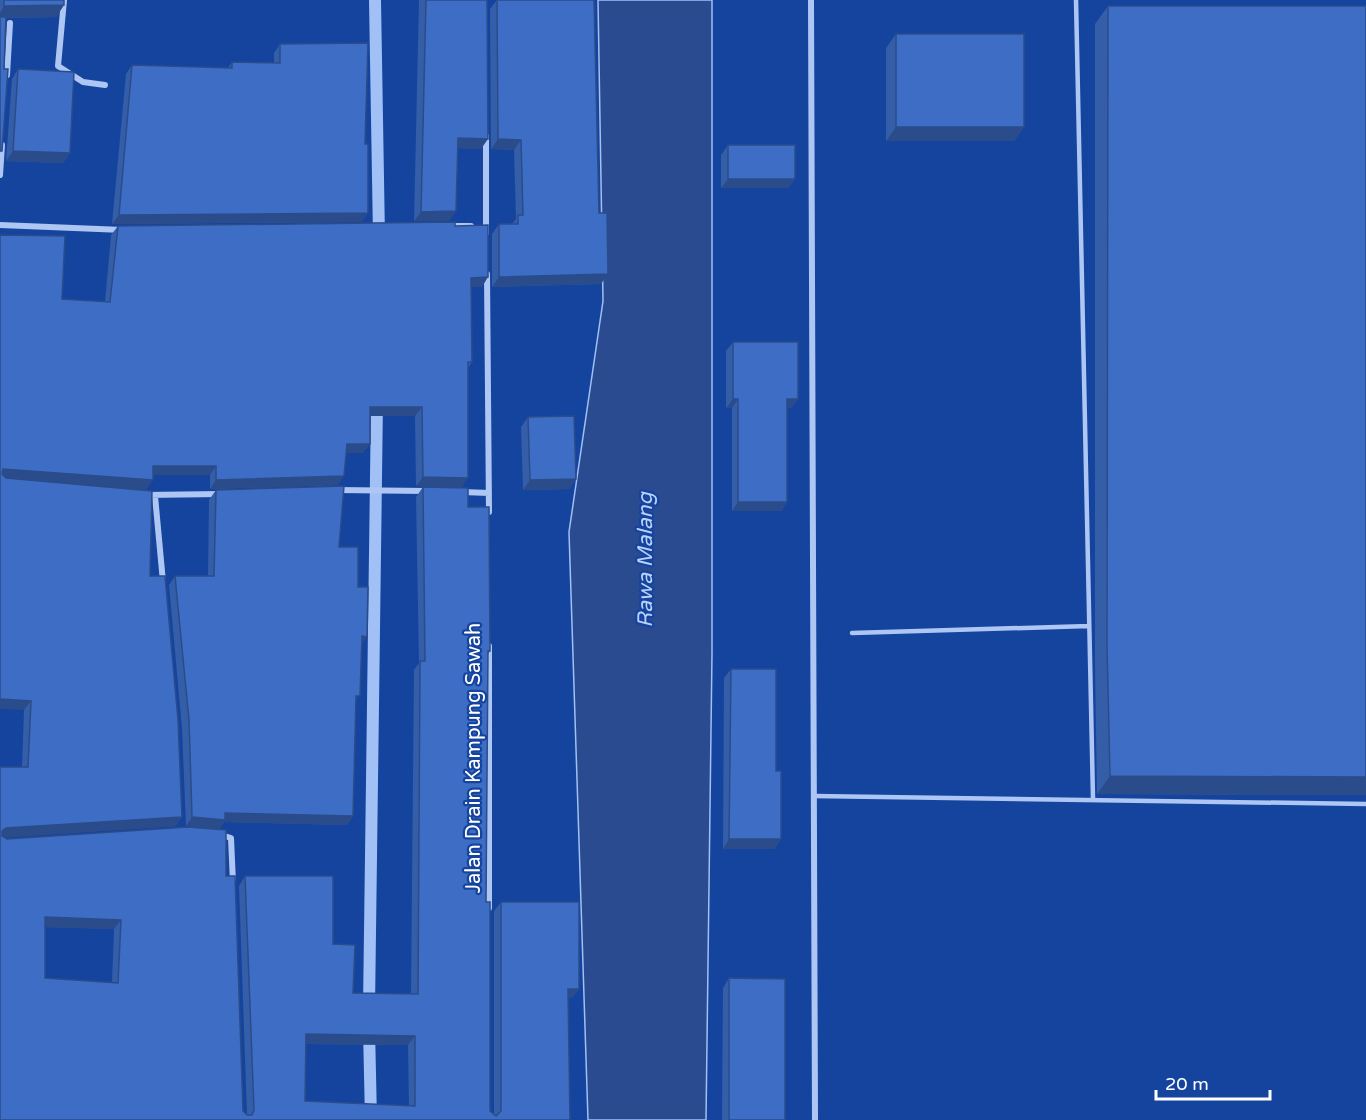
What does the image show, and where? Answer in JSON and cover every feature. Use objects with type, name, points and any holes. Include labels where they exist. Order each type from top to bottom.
[{"type":"street","points":[[64,0],[58,66],[83,82],[105,85]]},
{"type":"street","points":[[811,0],[815,1120]]},
{"type":"street","points":[[7,83],[10,23]]},
{"type":"street","points":[[486,132],[486,246]]},
{"type":"street","points":[[0,174],[3,140]]},
{"type":"street","points":[[0,225],[130,230]]},
{"type":"street","points":[[438,226],[486,226]]},
{"type":"street","points":[[487,267],[489,516]]},
{"type":"street","points":[[326,490],[436,491]]},
{"type":"street","points":[[457,492],[489,493]]},
{"type":"street","points":[[131,494],[155,496],[235,493]]},
{"type":"street","points":[[155,496],[164,589]]},
{"type":"street","name":"Jalan Drain Kampung Sawah","points":[[489,633],[489,918]]},
{"type":"street","points":[[214,833],[225,834],[231,838],[234,891]]},
{"type":"lane","points":[[1076,0],[1093,799]]},
{"type":"lane","points":[[852,633],[1089,626]]},
{"type":"lane","points":[[814,796],[1366,804]]},
{"type":"water","name":"Rawa Malang","points":[[598,0],[712,0],[712,653],[706,1120],[588,1120],[569,532],[603,301]]},
{"type":"building","points":[[4,0],[64,0],[64,5],[4,6]]},
{"type":"building","points":[[426,0],[487,0],[488,139],[458,138],[456,211],[421,212]]},
{"type":"building","points":[[497,0],[594,0],[599,213],[607,213],[608,274],[499,277],[499,224],[518,224],[518,215],[523,215],[521,140],[498,139]]},
{"type":"building","points":[[1108,6],[1366,6],[1366,777],[1110,776],[1107,645]]},
{"type":"building","points":[[0,17],[6,17],[4,69],[8,69],[2,151],[0,151]]},
{"type":"building","points":[[896,34],[1024,34],[1024,127],[896,127]]},
{"type":"building","points":[[368,43],[365,144],[368,144],[368,213],[119,215],[132,65],[232,68],[232,62],[280,63],[280,44]]},
{"type":"building","points":[[18,69],[74,72],[70,153],[13,151]]},
{"type":"building","points":[[728,145],[795,145],[795,179],[728,179]]},
{"type":"building","points":[[455,222],[455,226],[488,225],[488,277],[471,278],[472,362],[468,362],[468,478],[423,477],[422,407],[370,407],[370,444],[347,444],[344,476],[216,480],[216,466],[153,466],[153,480],[3,469],[2,474],[6,478],[152,491],[150,576],[165,576],[178,720],[182,817],[6,828],[2,831],[2,836],[7,839],[188,827],[226,830],[226,876],[235,876],[243,1111],[247,1115],[252,1115],[254,1110],[245,876],[333,876],[333,944],[355,945],[353,993],[418,994],[420,661],[425,661],[423,487],[468,488],[468,507],[489,507],[490,651],[488,651],[486,902],[490,902],[490,1111],[496,1116],[501,1111],[501,902],[579,902],[579,989],[568,989],[570,1120],[0,1120],[0,767],[28,767],[31,701],[0,699],[0,235],[65,236],[62,299],[110,302],[118,226]],"holes":[[[45,917],[121,920],[118,983],[45,978]],[[306,1034],[415,1036],[415,1106],[305,1101]]]},
{"type":"building","points":[[733,342],[798,342],[798,399],[787,399],[787,502],[738,502],[738,399],[733,399]]},
{"type":"building","points":[[574,416],[576,479],[530,480],[528,417]]},
{"type":"building","points":[[344,486],[339,547],[358,547],[358,587],[368,587],[367,637],[362,636],[360,696],[356,696],[353,816],[225,813],[225,820],[192,817],[189,720],[175,576],[214,576],[216,490]]},
{"type":"building","points":[[731,669],[776,669],[776,771],[781,771],[781,839],[729,839]]},
{"type":"building","points":[[729,978],[785,979],[785,1120],[729,1120]]},
{"type":"waterway","points":[[375,0],[379,237]]},
{"type":"waterway","points":[[369,1008],[377,401]]},
{"type":"waterway","points":[[369,1028],[371,1120]]}]
